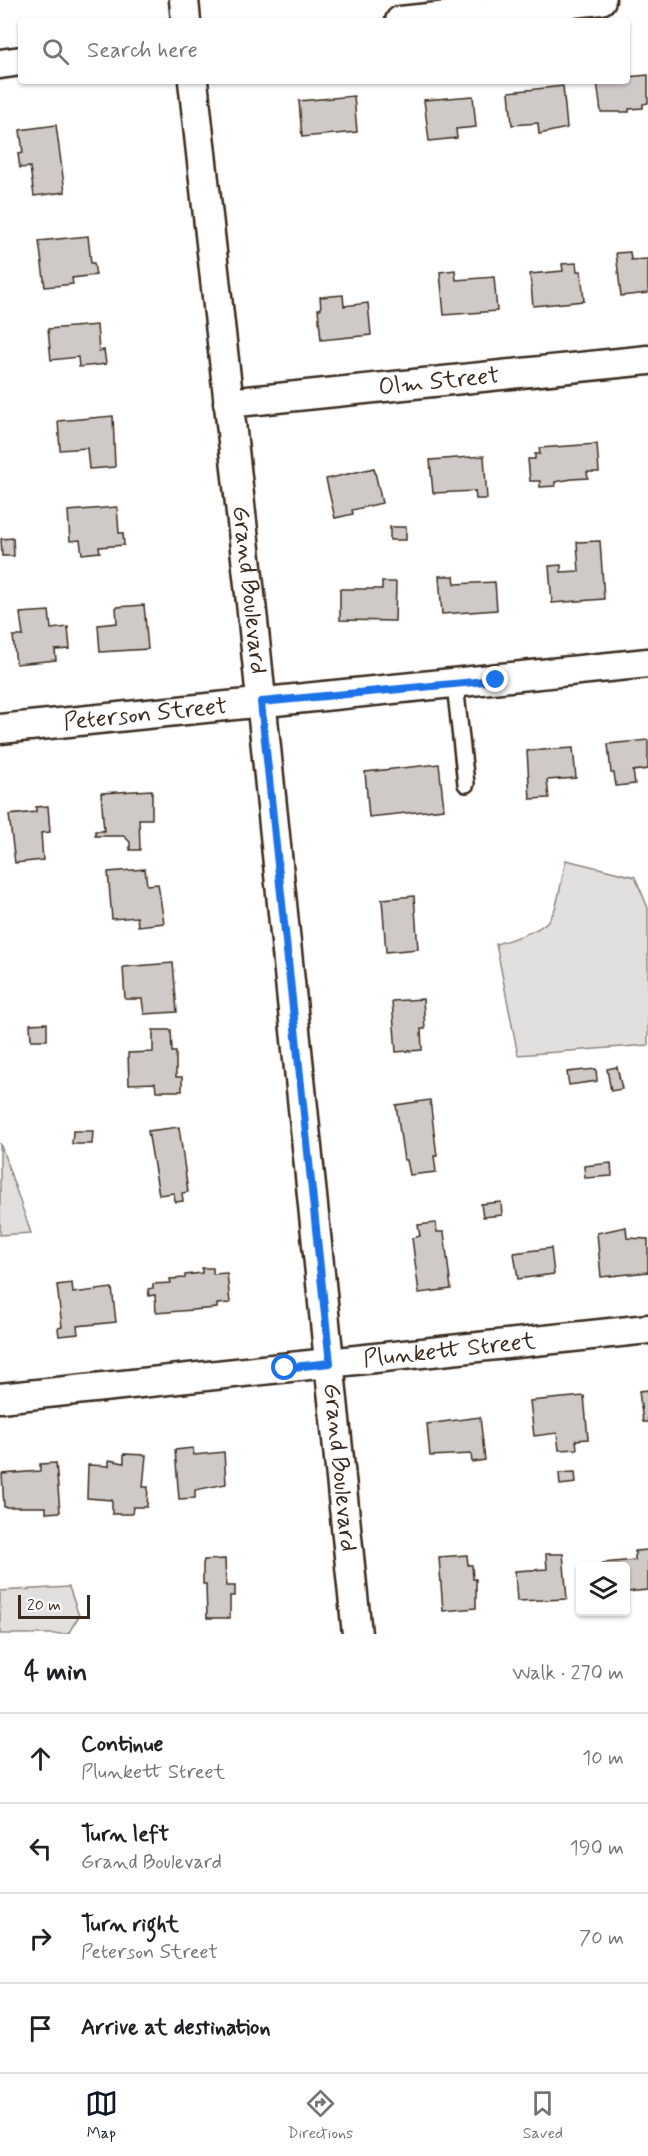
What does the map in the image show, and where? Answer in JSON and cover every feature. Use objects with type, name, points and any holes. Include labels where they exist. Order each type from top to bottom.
[{"type":"street","points":[[184,0],[186,18]]},
{"type":"street","points":[[429,18],[600,0]]},
{"type":"street","points":[[0,63],[18,61]]},
{"type":"street","name":"Grand Boulevard","points":[[193,84],[261,702],[357,1634]]},
{"type":"street","name":"Olm Street","points":[[228,403],[648,360]]},
{"type":"street","name":"Peterson Street","points":[[0,729],[648,663]]},
{"type":"street","name":"Plunkett Street","points":[[0,1398],[648,1329]]},
{"type":"lane","points":[[455,684],[466,784]]},
{"type":"shaded area","points":[[566,860],[635,877],[648,908],[648,1045],[518,1055],[496,944],[532,931],[550,918],[555,909]]},
{"type":"shaded area","points":[[0,1143],[31,1233],[0,1235]]},
{"type":"shaded area","points":[[69,1587],[79,1616],[68,1634],[0,1634],[0,1591]]},
{"type":"building","points":[[648,75],[648,103],[643,104],[643,108],[629,109],[629,112],[601,112],[597,84],[630,84],[630,77]]},
{"type":"building","points":[[563,86],[567,128],[539,134],[538,123],[512,125],[509,92]]},
{"type":"building","points":[[354,96],[357,132],[302,137],[299,101]]},
{"type":"building","points":[[473,96],[476,127],[456,129],[457,138],[429,141],[424,100]]},
{"type":"building","points":[[56,125],[65,192],[34,196],[30,167],[20,168],[18,154],[23,153],[20,130]]},
{"type":"building","points":[[88,236],[91,263],[94,263],[96,275],[72,278],[73,284],[45,287],[39,241]]},
{"type":"building","points":[[630,252],[631,260],[648,259],[648,293],[621,296],[616,253]]},
{"type":"building","points":[[576,263],[577,271],[581,271],[584,301],[533,306],[530,274],[563,271],[562,264]]},
{"type":"building","points":[[455,270],[456,280],[494,277],[497,311],[444,315],[440,272]]},
{"type":"building","points":[[343,295],[344,306],[368,303],[371,335],[321,340],[318,309],[321,309],[320,297]]},
{"type":"building","points":[[97,325],[99,351],[104,350],[106,364],[79,367],[78,357],[51,360],[48,329]]},
{"type":"building","points":[[113,416],[115,467],[89,469],[87,448],[60,450],[58,421]]},
{"type":"building","points":[[597,444],[599,472],[587,472],[588,478],[555,482],[555,486],[540,487],[540,481],[530,481],[528,459],[535,459],[535,454],[540,454],[539,448]]},
{"type":"building","points":[[484,456],[487,499],[476,499],[475,491],[433,493],[430,460]]},
{"type":"building","points":[[374,468],[382,503],[352,510],[353,514],[335,518],[326,479]]},
{"type":"building","points":[[117,507],[119,533],[123,533],[124,545],[99,547],[100,552],[82,554],[80,540],[70,541],[68,511]]},
{"type":"building","points":[[390,527],[406,527],[406,540],[390,540]]},
{"type":"building","points":[[13,538],[14,556],[2,556],[1,539]]},
{"type":"building","points":[[600,541],[604,599],[552,603],[549,566],[561,565],[561,572],[579,571],[577,542]]},
{"type":"building","points":[[439,576],[454,576],[455,584],[495,582],[497,610],[442,614]]},
{"type":"building","points":[[382,582],[396,582],[395,621],[340,620],[340,589],[382,589]]},
{"type":"building","points":[[144,605],[148,649],[100,652],[98,625],[117,623],[116,607]]},
{"type":"building","points":[[49,611],[51,629],[68,627],[70,649],[55,650],[56,660],[16,664],[13,636],[23,636],[20,613]]},
{"type":"building","points":[[648,740],[648,769],[633,771],[635,784],[616,786],[614,773],[611,773],[608,744]]},
{"type":"building","points":[[573,748],[576,778],[547,780],[549,798],[530,799],[527,751]]},
{"type":"building","points":[[439,764],[444,809],[369,817],[365,772]]},
{"type":"building","points":[[152,790],[152,819],[139,819],[140,850],[130,850],[130,842],[124,836],[95,836],[95,831],[104,831],[101,793]]},
{"type":"building","points":[[48,806],[50,832],[41,833],[43,860],[15,863],[9,815],[36,812],[36,807]]},
{"type":"building","points":[[145,869],[147,885],[158,884],[164,923],[138,926],[137,917],[112,919],[108,872]]},
{"type":"building","points":[[414,896],[418,949],[386,952],[382,899]]},
{"type":"building","points":[[173,963],[177,1012],[144,1014],[142,999],[125,999],[123,967]]},
{"type":"building","points":[[423,999],[425,1029],[421,1029],[422,1050],[396,1052],[392,1001]]},
{"type":"building","points":[[47,1023],[47,1040],[31,1040],[30,1024]]},
{"type":"building","points":[[153,1030],[171,1030],[172,1052],[176,1052],[176,1077],[182,1077],[182,1091],[156,1091],[155,1083],[129,1084],[128,1053],[153,1052]]},
{"type":"building","points":[[617,1067],[622,1089],[611,1091],[607,1069]]},
{"type":"building","points":[[596,1069],[597,1081],[569,1085],[567,1072]]},
{"type":"building","points":[[430,1100],[437,1156],[434,1156],[436,1172],[410,1175],[407,1160],[404,1160],[396,1105]]},
{"type":"building","points":[[179,1127],[188,1192],[182,1193],[183,1201],[175,1202],[174,1193],[159,1195],[148,1131]]},
{"type":"building","points":[[73,1131],[93,1131],[92,1144],[72,1144]]},
{"type":"building","points":[[611,1163],[612,1176],[585,1178],[584,1166]]},
{"type":"building","points":[[501,1202],[502,1215],[483,1217],[481,1204]]},
{"type":"building","points":[[436,1223],[437,1232],[444,1232],[451,1289],[419,1293],[412,1238],[420,1236],[418,1225]]},
{"type":"building","points":[[626,1227],[627,1238],[648,1239],[648,1272],[601,1277],[597,1233]]},
{"type":"building","points":[[551,1248],[554,1274],[518,1279],[514,1253]]},
{"type":"building","points":[[202,1268],[213,1268],[213,1274],[227,1273],[230,1303],[217,1304],[217,1308],[156,1313],[155,1295],[149,1296],[148,1289],[153,1288],[153,1284],[171,1283],[170,1279],[202,1273]]},
{"type":"building","points":[[72,1283],[73,1293],[112,1288],[116,1322],[77,1326],[78,1334],[59,1336],[58,1328],[62,1327],[57,1285]]},
{"type":"building","points":[[648,1390],[648,1422],[643,1422],[639,1391]]},
{"type":"building","points":[[584,1396],[588,1439],[576,1440],[577,1449],[559,1450],[557,1433],[534,1436],[530,1401]]},
{"type":"building","points":[[480,1417],[485,1460],[472,1462],[471,1454],[430,1456],[427,1424]]},
{"type":"building","points":[[193,1448],[194,1455],[224,1452],[226,1484],[195,1490],[195,1498],[179,1499],[175,1450]]},
{"type":"building","points":[[124,1454],[146,1455],[143,1487],[148,1487],[147,1507],[133,1507],[132,1514],[112,1514],[112,1500],[87,1498],[88,1465],[109,1466],[109,1460],[124,1463]]},
{"type":"building","points":[[56,1463],[60,1512],[46,1513],[46,1507],[4,1507],[2,1474],[40,1471],[40,1464]]},
{"type":"building","points":[[575,1472],[576,1483],[560,1485],[559,1473]]},
{"type":"building","points":[[648,1550],[648,1590],[630,1592],[630,1562],[614,1562],[635,1560],[635,1551]]},
{"type":"building","points":[[546,1554],[563,1554],[567,1599],[517,1601],[515,1571],[547,1569]]},
{"type":"building","points":[[467,1555],[468,1565],[472,1565],[473,1579],[476,1579],[476,1608],[443,1611],[439,1557]]},
{"type":"building","points":[[225,1559],[226,1586],[235,1586],[235,1596],[230,1596],[230,1618],[207,1618],[206,1584],[203,1584],[204,1560]]},
{"type":"route","points":[[285,1368],[330,1363],[261,702],[496,680]]}]
